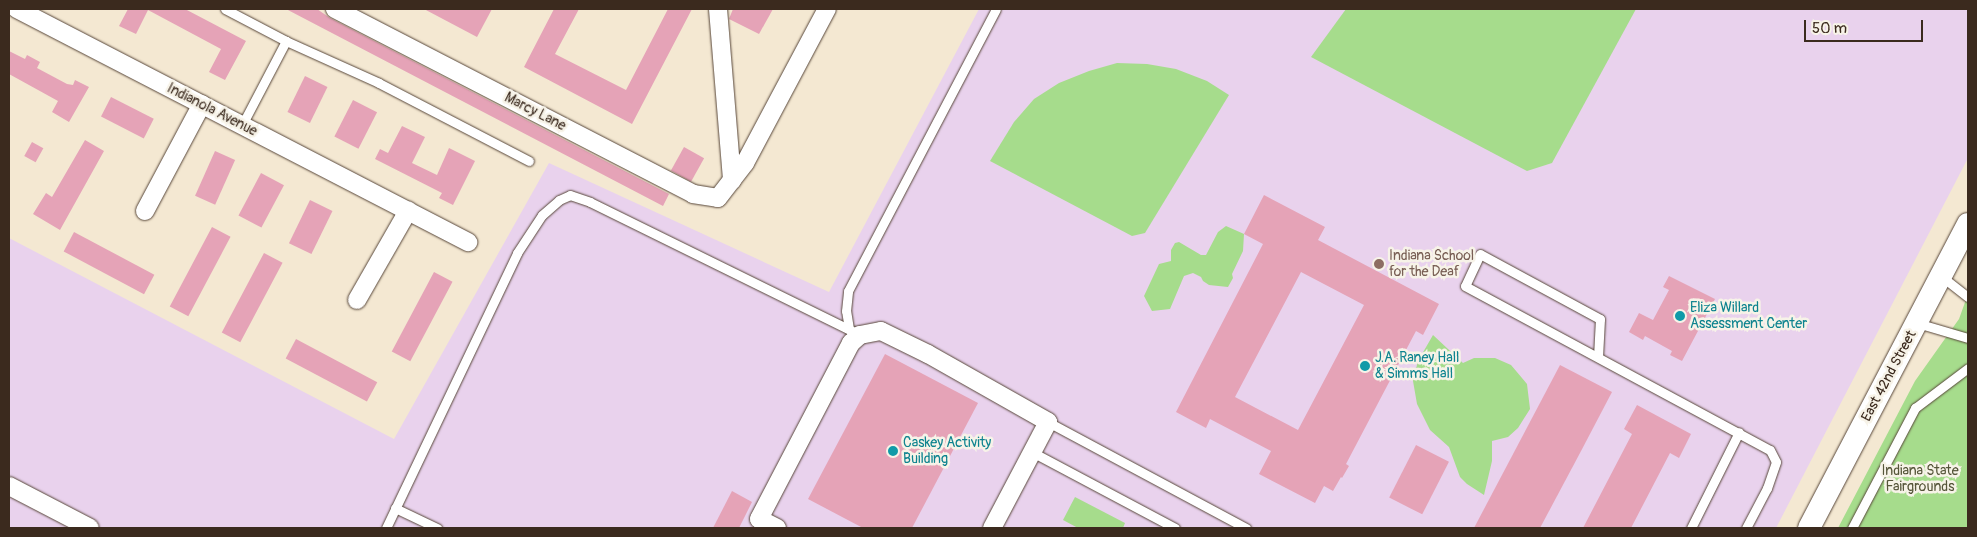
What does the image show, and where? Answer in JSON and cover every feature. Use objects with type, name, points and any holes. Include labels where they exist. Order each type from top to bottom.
[{"type":"street","name":"Indianola Avenue","points":[[17,9],[468,242]]},
{"type":"street","name":"Marcy Lane","points":[[335,9],[693,194],[718,198],[745,163],[827,9]]},
{"type":"street","points":[[718,9],[732,180]]},
{"type":"street","points":[[145,210],[202,104]]},
{"type":"street","points":[[357,300],[408,211]]},
{"type":"street","name":"East 42nd Street","points":[[1809,528],[1968,224]]},
{"type":"street","points":[[778,528],[756,523],[854,332],[881,331],[896,337],[1048,422],[992,528]]},
{"type":"street","points":[[9,486],[90,528]]},
{"type":"lane","points":[[225,9],[286,41],[380,83],[529,160]]},
{"type":"lane","points":[[854,332],[846,311],[848,291],[996,9]]},
{"type":"lane","points":[[242,125],[286,41]]},
{"type":"lane","points":[[386,528],[517,253],[542,215],[559,200],[570,196],[590,202],[854,332]]},
{"type":"lane","points":[[1598,357],[1600,320],[1480,254],[1465,286],[1770,450],[1776,462],[1767,488],[1746,528]]},
{"type":"lane","points":[[1941,276],[1968,297]]},
{"type":"lane","points":[[1917,323],[1968,338]]},
{"type":"lane","points":[[1852,528],[1915,408],[1968,368]]},
{"type":"lane","points":[[1048,422],[1246,528]]},
{"type":"lane","points":[[1690,528],[1739,432]]},
{"type":"lane","points":[[1032,452],[1175,528]]},
{"type":"lane","points":[[395,508],[437,528]]},
{"type":"shaded area","name":"Indiana School for the Deaf","points":[[979,9],[1968,9],[1968,158],[1776,528],[9,528],[9,238],[394,439],[549,163],[829,292]]},
{"type":"green space","points":[[1346,9],[1636,9],[1552,163],[1527,171],[1311,57]]},
{"type":"green space","points":[[1117,63],[1147,64],[1176,69],[1207,81],[1229,95],[1145,233],[1132,236],[990,161],[1014,122],[1034,99],[1059,83],[1089,71]]},
{"type":"green space","points":[[1226,226],[1244,234],[1243,251],[1228,287],[1209,285],[1201,277],[1193,273],[1184,276],[1170,309],[1152,311],[1144,296],[1159,264],[1171,261],[1171,250],[1175,243],[1179,242],[1201,255],[1206,255],[1218,232]]},
{"type":"green space","name":"Indiana State Fairgrounds","points":[[1968,294],[1968,528],[1838,528],[1915,381],[1959,319]]},
{"type":"green space","points":[[1433,335],[1463,363],[1474,358],[1495,358],[1511,365],[1527,384],[1530,409],[1518,428],[1508,437],[1492,441],[1492,461],[1484,495],[1460,477],[1449,447],[1430,430],[1417,404],[1413,381],[1418,361]]},
{"type":"green space","points":[[1075,497],[1125,523],[1123,528],[1078,528],[1063,520]]},
{"type":"building","points":[[128,9],[185,9],[246,41],[225,80],[209,72],[221,49],[148,10],[136,34],[119,26]]},
{"type":"building","points":[[286,9],[317,9],[330,18],[669,194],[663,206]]},
{"type":"building","points":[[424,9],[492,9],[477,37]]},
{"type":"building","points":[[554,9],[579,9],[555,54],[626,90],[668,9],[692,9],[632,124],[524,67]]},
{"type":"building","points":[[733,9],[773,9],[759,34],[729,19]]},
{"type":"building","points":[[9,51],[25,59],[27,55],[40,62],[37,68],[67,84],[73,85],[75,80],[89,87],[69,122],[52,112],[58,101],[9,74]]},
{"type":"building","points":[[305,76],[327,87],[310,123],[287,112]]},
{"type":"building","points":[[111,97],[154,119],[144,138],[101,117]]},
{"type":"building","points":[[353,100],[377,112],[358,149],[334,137]]},
{"type":"building","points":[[402,126],[425,137],[412,163],[437,175],[449,148],[475,161],[453,205],[439,198],[442,193],[375,159],[380,149],[388,153]]},
{"type":"building","points":[[85,140],[104,151],[60,230],[33,214],[46,193],[52,197]]},
{"type":"building","points":[[32,142],[43,148],[36,162],[24,156]]},
{"type":"building","points":[[684,147],[704,158],[691,182],[671,171]]},
{"type":"building","points":[[215,151],[235,160],[215,205],[195,196]]},
{"type":"building","points":[[261,173],[284,185],[261,228],[238,215]]},
{"type":"building","name":"J.A. Raney Hall & Simms Hall","points":[[1264,195],[1325,227],[1318,240],[1439,304],[1423,335],[1416,331],[1346,464],[1349,466],[1342,478],[1333,491],[1324,486],[1315,503],[1259,474],[1271,451],[1210,419],[1206,428],[1176,412],[1263,244],[1244,234]],"holes":[[[1301,272],[1364,305],[1298,430],[1235,397]]]},
{"type":"building","points":[[310,200],[332,211],[311,254],[289,243]]},
{"type":"building","points":[[212,227],[231,237],[188,316],[170,306]]},
{"type":"building","points":[[74,232],[154,275],[144,294],[64,251]]},
{"type":"building","points":[[264,253],[283,263],[240,342],[222,332]]},
{"type":"building","points":[[434,272],[453,282],[410,361],[392,351]]},
{"type":"building","name":"Eliza Willard Assessment Center","points":[[1669,276],[1715,299],[1682,361],[1670,355],[1672,351],[1645,336],[1643,340],[1629,332],[1639,313],[1653,320],[1669,290],[1663,287]]},
{"type":"building","points":[[296,339],[377,382],[367,402],[286,358]]},
{"type":"building","name":"Caskey Activity Building","points":[[885,354],[978,403],[912,528],[863,528],[808,499]]},
{"type":"building","points":[[1560,365],[1612,392],[1580,453],[1540,528],[1474,528]]},
{"type":"building","points":[[1637,405],[1691,434],[1679,458],[1670,453],[1631,528],[1583,528],[1632,434],[1624,429]]},
{"type":"building","points":[[1416,445],[1449,462],[1422,514],[1389,498]]},
{"type":"building","points":[[732,491],[752,502],[739,528],[713,528]]},
{"type":"place","name":"Indiana School for the Deaf","points":[[1379,264]]},
{"type":"place","name":"Eliza Willard Assessment Center","points":[[1680,316]]},
{"type":"place","name":"J.A. Raney Hall & Simms Hall","points":[[1365,366]]},
{"type":"place","name":"Caskey Activity Building","points":[[893,451]]}]
